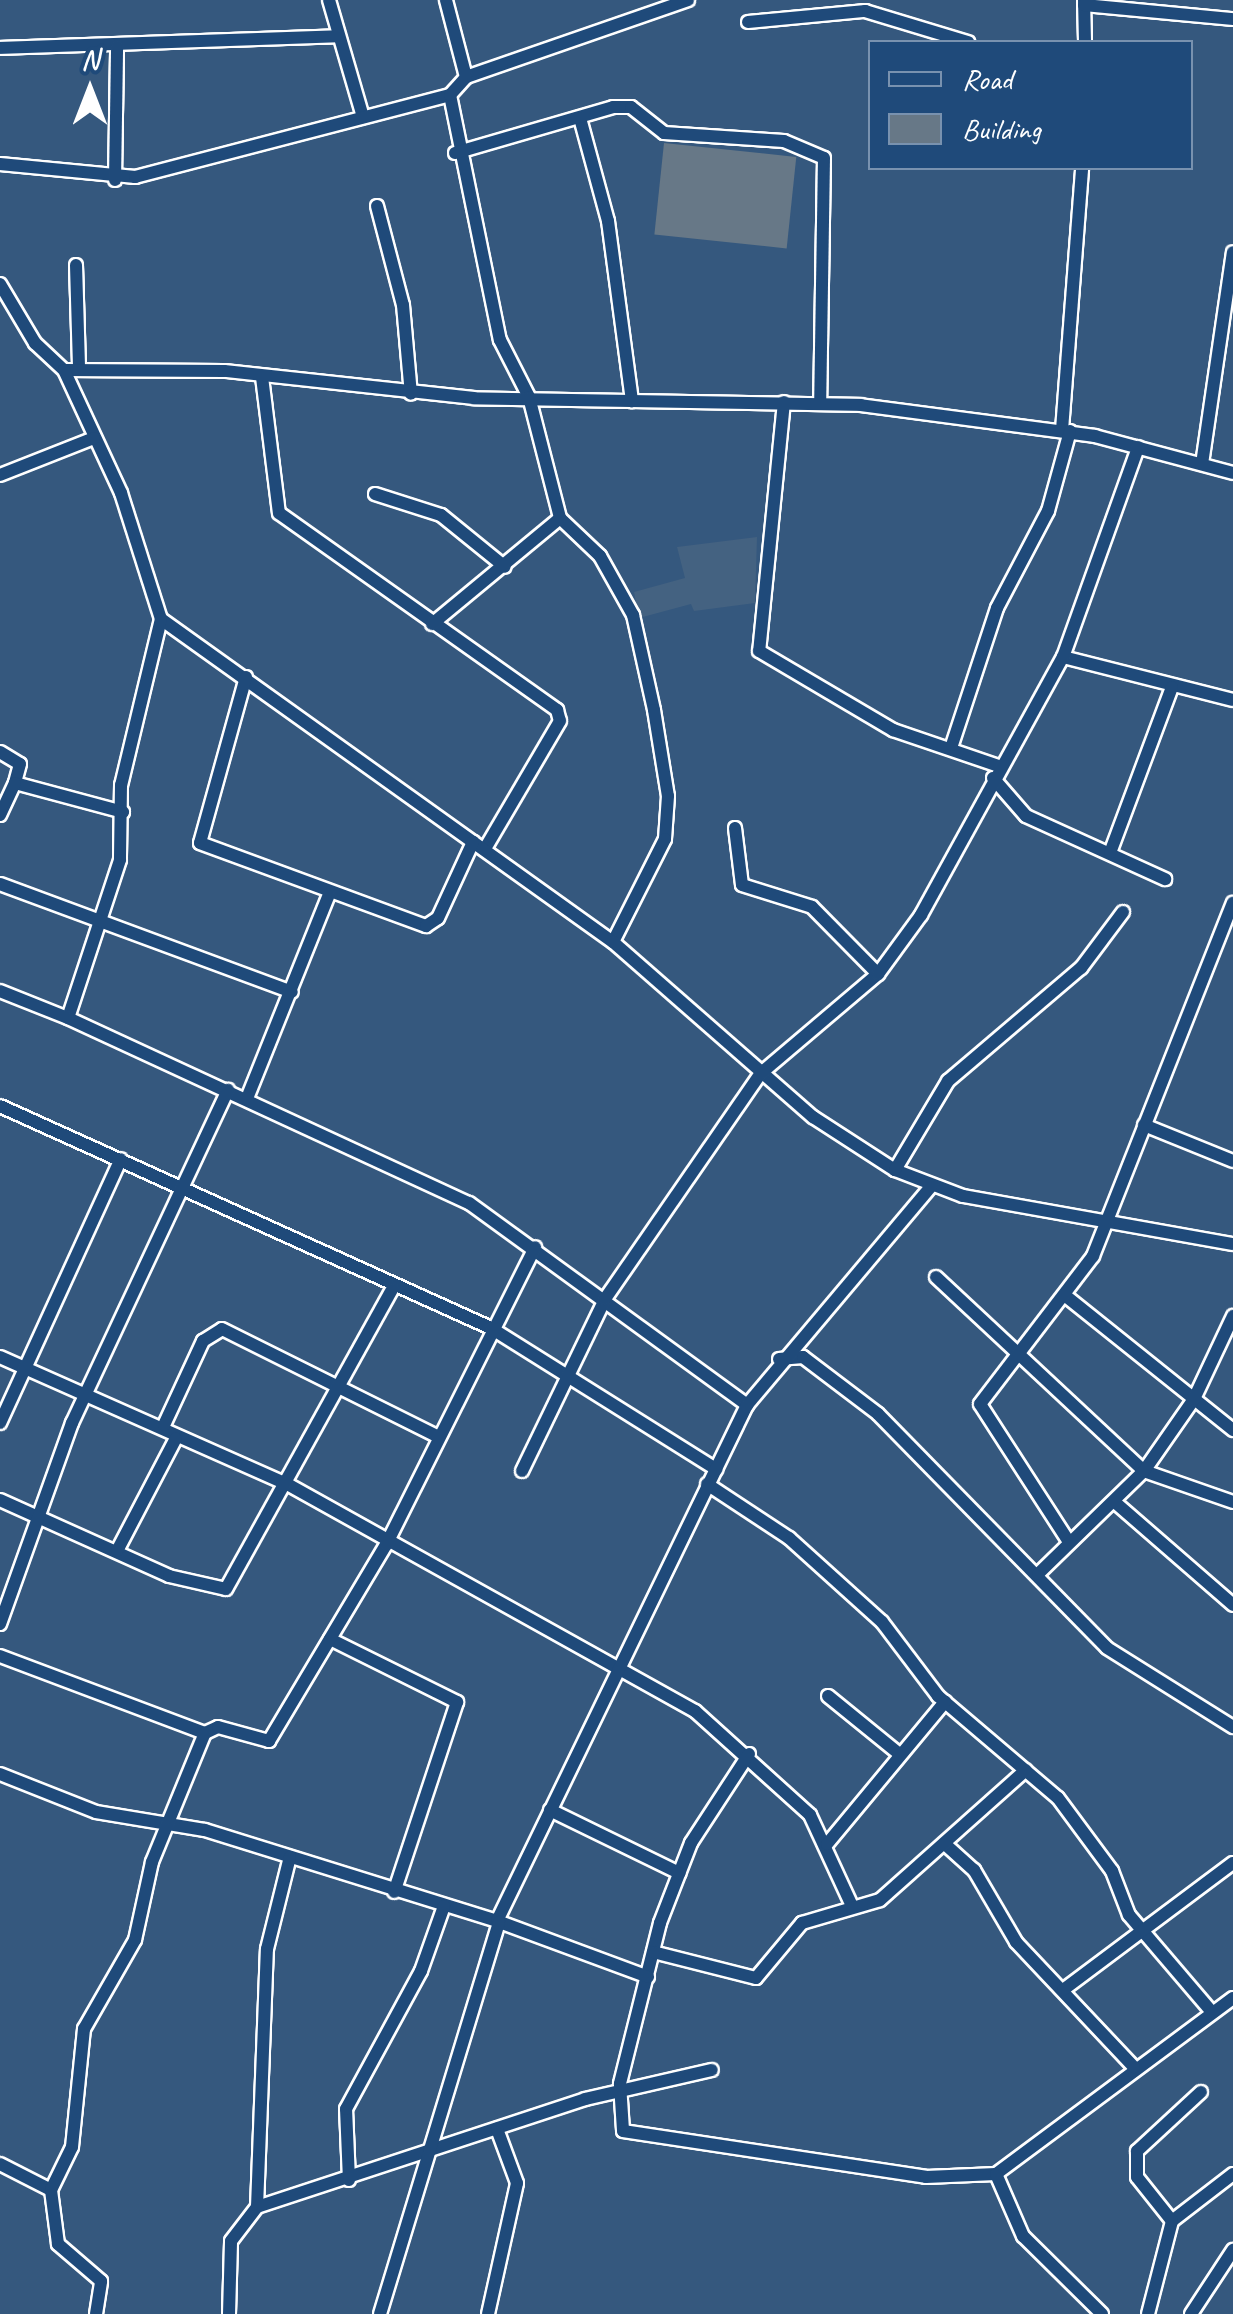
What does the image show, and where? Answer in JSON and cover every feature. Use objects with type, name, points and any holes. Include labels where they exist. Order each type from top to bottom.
[{"type":"street","points":[[329,0],[362,117]]},
{"type":"street","points":[[446,0],[466,77]]},
{"type":"street","points":[[0,164],[115,180],[450,95],[466,77],[688,0]]},
{"type":"street","points":[[1085,40],[1084,2],[1233,19]]},
{"type":"street","points":[[748,22],[865,10],[962,40]]},
{"type":"street","points":[[0,48],[339,36]]},
{"type":"street","points":[[115,180],[118,46]]},
{"type":"street","points":[[450,95],[455,153],[489,303],[530,398],[560,518],[600,556],[633,615],[668,796],[665,839],[613,942]]},
{"type":"street","points":[[455,153],[630,107],[664,132],[784,140],[824,158],[820,404]]},
{"type":"street","points":[[580,118],[608,221],[632,401]]},
{"type":"street","points":[[952,744],[996,608],[1048,511],[1066,431],[1082,170]]},
{"type":"street","points":[[377,206],[403,305],[411,394]]},
{"type":"street","points":[[1202,464],[1233,252]]},
{"type":"street","points":[[76,265],[79,365]]},
{"type":"street","points":[[0,284],[35,344],[64,370],[94,438],[160,619],[121,785],[120,860],[68,1018]]},
{"type":"street","points":[[64,370],[79,365],[262,377],[411,394],[820,404],[1066,431],[1233,473]]},
{"type":"street","points":[[246,676],[200,843],[329,895],[432,926],[560,721],[546,700],[279,514],[262,377]]},
{"type":"street","points":[[1068,393],[1076,421],[1095,436]]},
{"type":"street","points":[[784,402],[759,651],[893,730],[952,744],[996,772],[1026,816],[1165,879]]},
{"type":"street","points":[[0,475],[94,438]]},
{"type":"street","points":[[522,1470],[606,1300],[760,1074],[878,974],[1064,657],[1138,447]]},
{"type":"street","points":[[375,494],[441,515],[505,567]]},
{"type":"street","points":[[432,624],[560,518]]},
{"type":"street","points":[[160,619],[246,676],[613,942],[760,1074],[895,1170],[932,1185],[1024,1211],[1107,1219],[1233,1244]]},
{"type":"street","points":[[1064,657],[1233,700]]},
{"type":"street","points":[[1110,853],[1172,687]]},
{"type":"street","points":[[0,752],[20,764],[0,815]]},
{"type":"street","points":[[15,783],[123,812]]},
{"type":"street","points":[[735,828],[742,885],[812,907],[878,974]]},
{"type":"street","points":[[0,884],[292,992]]},
{"type":"street","points":[[248,1096],[329,895]]},
{"type":"street","points":[[1069,1542],[980,1408],[1067,1298],[1107,1219],[1233,903]]},
{"type":"street","points":[[895,1170],[948,1081],[1081,968],[1123,912]]},
{"type":"street","points":[[0,992],[248,1096],[449,1192],[535,1247],[747,1405]]},
{"type":"street","points":[[0,1624],[87,1394],[181,1182],[228,1090]]},
{"type":"street","points":[[0,1106],[181,1182],[392,1288],[491,1328],[570,1371],[716,1468]]},
{"type":"street","points":[[1144,1125],[1233,1161]]},
{"type":"street","points":[[0,1423],[19,1365],[121,1159]]},
{"type":"street","points":[[380,2314],[423,2155],[464,2059],[498,1921],[623,1669],[706,1484],[747,1405],[779,1359],[932,1185]]},
{"type":"street","points":[[0,1656],[205,1732],[218,1727],[270,1740],[386,1546],[491,1328],[535,1247]]},
{"type":"street","points":[[936,1278],[1024,1352],[1144,1471],[1233,1502]]},
{"type":"street","points":[[0,1500],[117,1552],[226,1589],[288,1485],[392,1288]]},
{"type":"street","points":[[1067,1298],[1233,1430]]},
{"type":"street","points":[[1038,1574],[1069,1542],[1117,1504],[1144,1471],[1194,1399],[1233,1316]]},
{"type":"street","points":[[164,1425],[216,1329],[439,1437]]},
{"type":"street","points":[[0,1357],[164,1425],[176,1438],[288,1485],[386,1546],[623,1669],[749,1754],[827,1844],[852,1906]]},
{"type":"street","points":[[779,1359],[804,1357],[878,1414],[1107,1648],[1233,1727]]},
{"type":"street","points":[[117,1552],[176,1438]]},
{"type":"street","points":[[706,1484],[788,1538],[882,1622],[945,1702],[1026,1770],[1093,1842],[1144,1932],[1211,2011]]},
{"type":"street","points":[[1117,1504],[1233,1606]]},
{"type":"street","points":[[330,1639],[456,1702],[394,1892]]},
{"type":"street","points":[[828,1696],[897,1752]]},
{"type":"street","points":[[827,1844],[897,1752],[945,1702]]},
{"type":"street","points":[[96,2314],[100,2281],[58,2244],[51,2190],[72,2147],[84,2028],[135,1940],[166,1826],[205,1732]]},
{"type":"street","points":[[749,1754],[679,1874],[653,1952],[619,2096],[622,2130],[926,2178],[996,2174],[1134,2067],[1211,2011],[1232,2002]]},
{"type":"street","points":[[653,1952],[756,1978],[802,1922],[880,1900],[1026,1770]]},
{"type":"street","points":[[0,1774],[96,1812],[290,1858],[498,1921],[648,1977]]},
{"type":"street","points":[[550,1810],[679,1874]]},
{"type":"street","points":[[946,1845],[1063,1990],[1134,2067]]},
{"type":"street","points":[[229,2314],[231,2241],[257,2207],[267,1949],[290,1858]]},
{"type":"street","points":[[1063,1990],[1233,1862]]},
{"type":"street","points":[[349,2180],[346,2108],[421,1971],[444,1906]]},
{"type":"street","points":[[257,2207],[497,2130],[712,2070]]},
{"type":"street","points":[[1172,2221],[1137,2178],[1138,2150],[1201,2092]]},
{"type":"street","points":[[488,2314],[517,2183],[497,2130]]},
{"type":"street","points":[[0,2164],[51,2190]]},
{"type":"street","points":[[996,2174],[1023,2236],[1102,2314]]},
{"type":"street","points":[[1136,2314],[1146,2314],[1172,2221],[1233,2174]]},
{"type":"street","points":[[1191,2314],[1233,2250]]},
{"type":"shaded area","points":[[757,537],[755,603],[694,611],[691,604],[639,618],[634,592],[685,578],[677,547]]},
{"type":"building","points":[[664,143],[796,157],[787,248],[654,234]]}]
